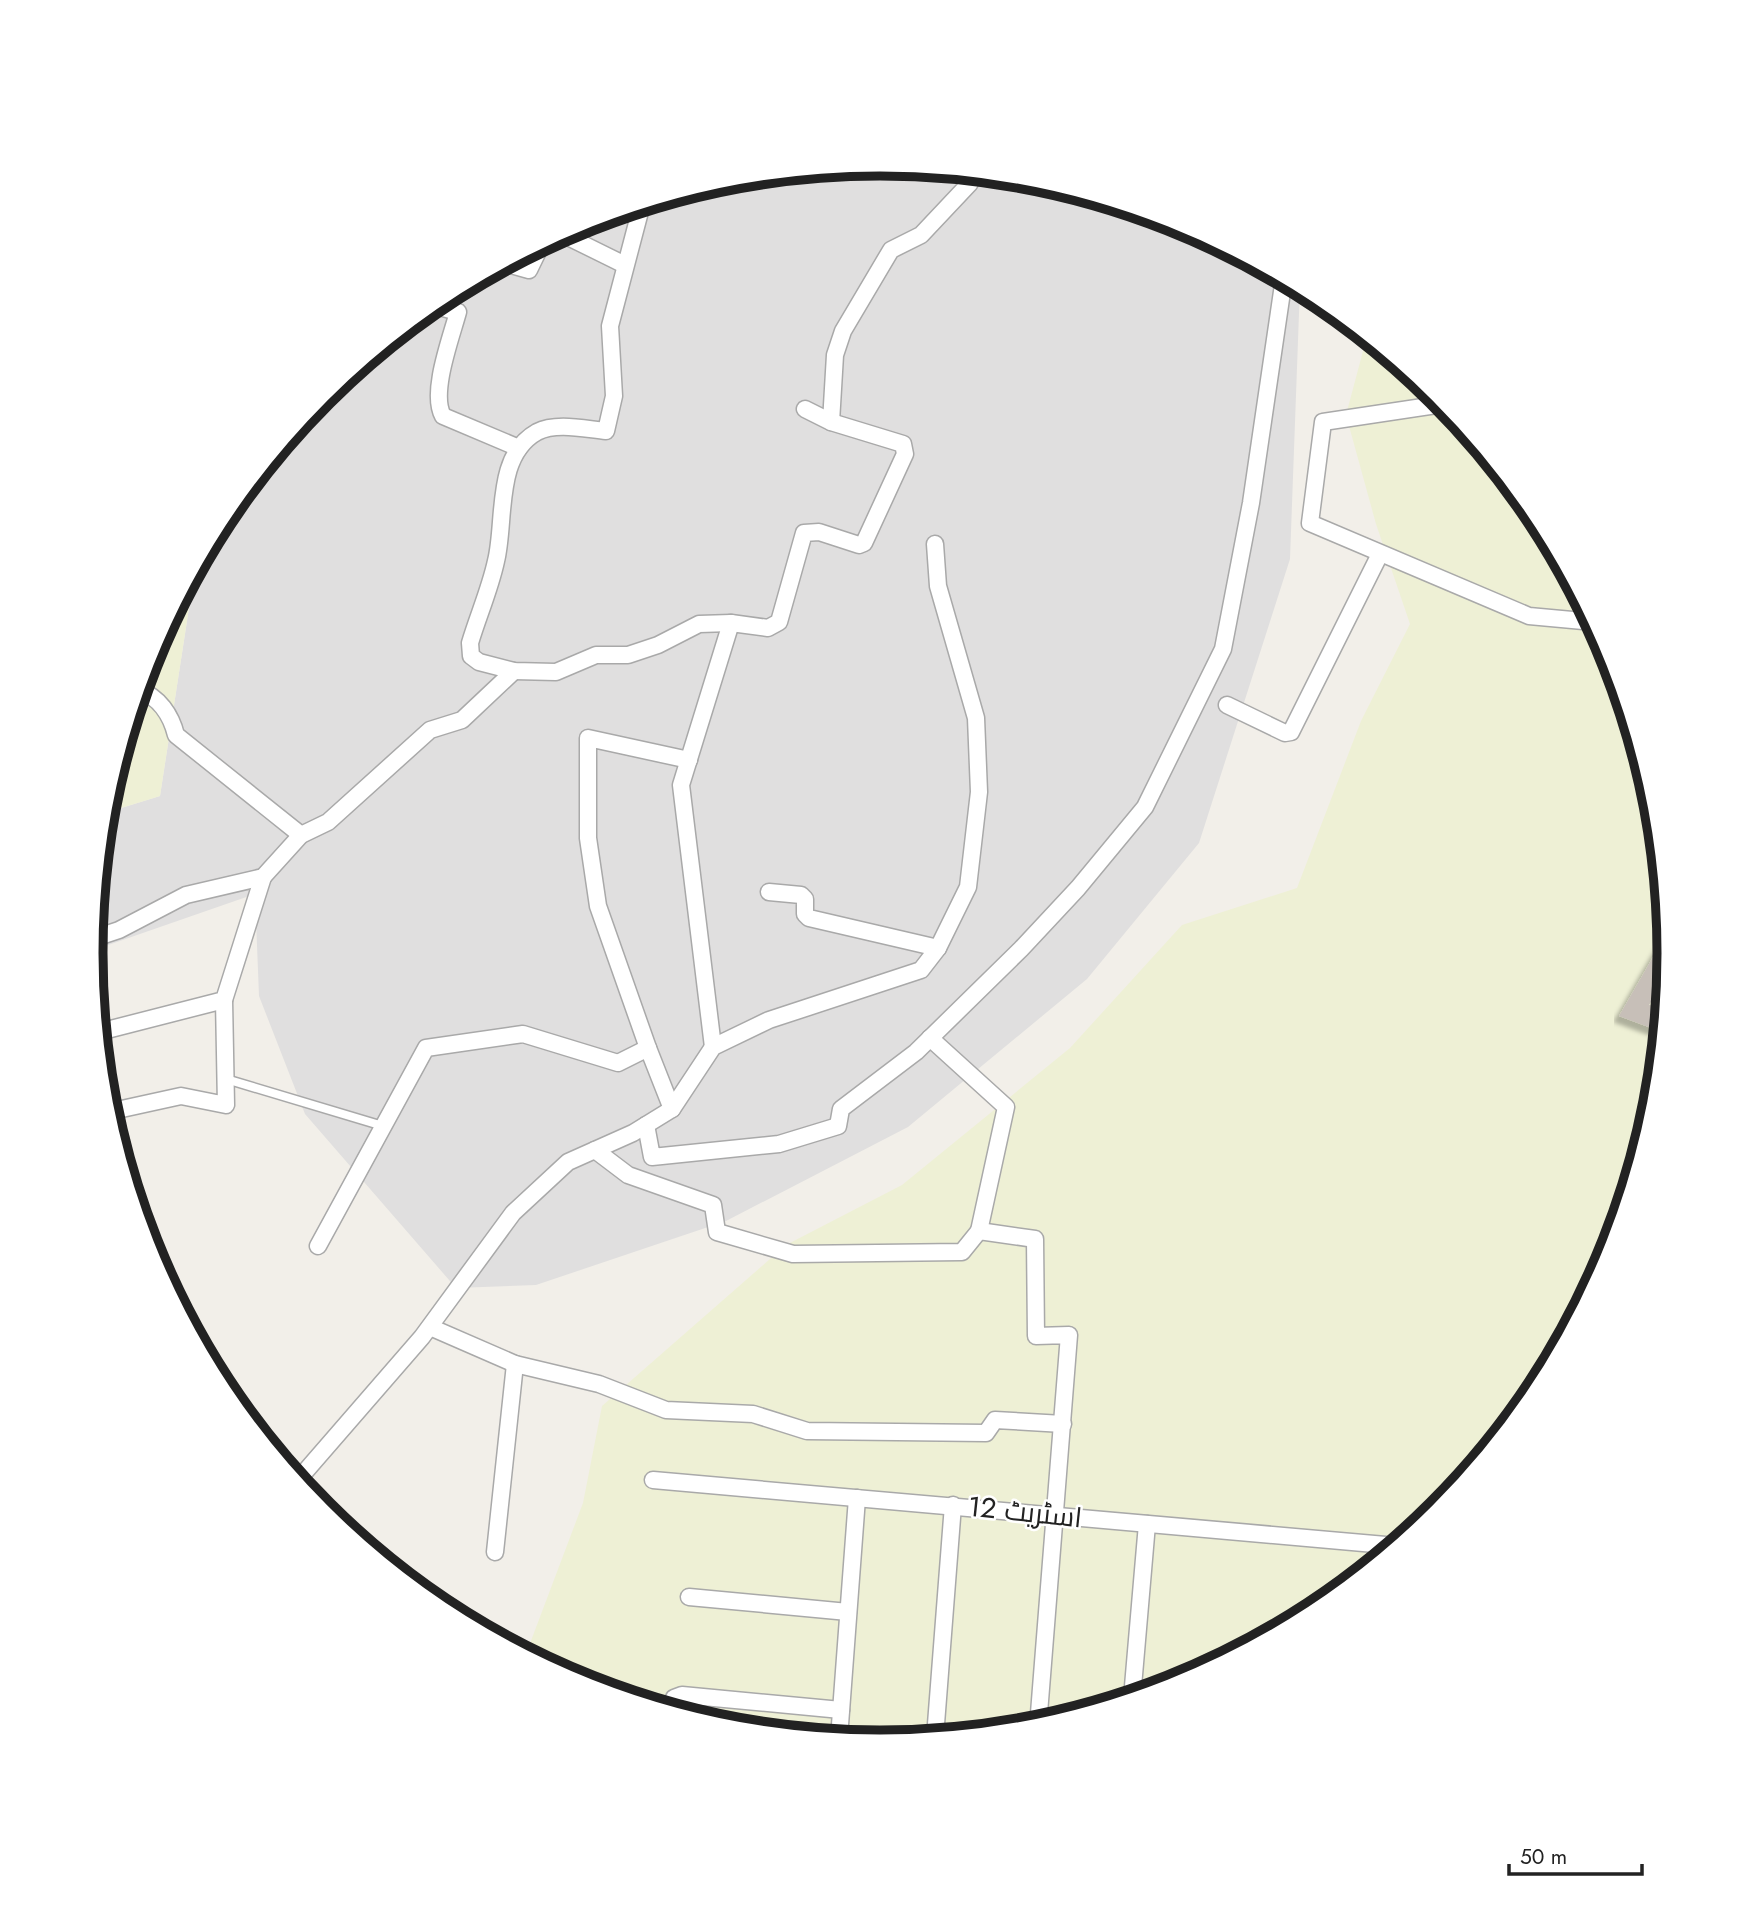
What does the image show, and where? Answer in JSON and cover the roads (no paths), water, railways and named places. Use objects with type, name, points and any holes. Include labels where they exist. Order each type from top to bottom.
[{"type":"street","points":[[831,422],[835,355],[843,331],[891,250],[921,235],[970,183]]},
{"type":"street","points":[[639,214],[610,326],[614,396],[606,431],[555,427],[537,432],[519,447],[507,476],[496,560],[470,643],[471,656],[479,662],[514,671],[556,672],[596,655],[628,655],[658,645],[699,624],[731,623],[768,628],[779,622],[797,554],[807,531],[819,532],[859,545],[866,541],[905,454],[903,444],[831,422],[805,409]]},
{"type":"street","points":[[573,239],[625,265]]},
{"type":"street","points":[[516,267],[529,270],[535,257]]},
{"type":"street","points":[[646,1125],[652,1157],[779,1144],[838,1126],[841,1109],[930,1038],[1079,888],[1144,807],[1223,649],[1243,552],[1282,288]]},
{"type":"street","points":[[446,309],[458,312],[439,389],[438,406],[443,416],[519,447]]},
{"type":"street","points":[[1432,406],[1323,422],[1310,523],[1529,616],[1583,621]]},
{"type":"street","points":[[304,1473],[430,1327],[513,1213],[568,1162],[646,1125],[672,1109],[713,1047],[769,1020],[921,970],[938,948],[968,887],[979,792],[976,718],[938,586],[935,544]]},
{"type":"street","points":[[1227,705],[1285,733],[1291,732],[1380,554]]},
{"type":"street","points":[[713,1047],[681,785],[731,623]]},
{"type":"street","points":[[119,1110],[181,1096],[226,1105],[224,1000],[263,877],[301,835],[328,822],[430,730],[462,720],[514,671]]},
{"type":"street","points":[[148,693],[172,718],[176,735],[301,835]]},
{"type":"street","points":[[672,1109],[598,906],[587,838],[588,738],[689,760]]},
{"type":"street","points":[[104,935],[119,930],[186,895],[263,877]]},
{"type":"street","points":[[769,892],[801,895],[805,899],[805,914],[809,918],[938,948]]},
{"type":"street","points":[[108,1030],[224,1000]]},
{"type":"street","points":[[318,1246],[426,1048],[523,1034],[618,1063],[648,1048]]},
{"type":"street","points":[[595,1150],[628,1175],[713,1205],[717,1232],[793,1254],[962,1252],[978,1231],[1006,1107],[930,1038]]},
{"type":"street","points":[[978,1231],[1035,1239],[1037,1336],[1069,1335],[1039,1713]]},
{"type":"street","points":[[430,1327],[515,1364],[599,1384],[666,1410],[753,1415],[807,1431],[986,1433],[995,1420],[1063,1424]]},
{"type":"street","points":[[495,1552],[515,1364]]},
{"type":"street","name":"اسٹریٹ 12","points":[[653,1480],[1384,1545]]},
{"type":"street","points":[[840,1729],[857,1498]]},
{"type":"street","points":[[935,1729],[953,1505]]},
{"type":"street","points":[[1133,1688],[1147,1524]]},
{"type":"street","points":[[689,1597],[848,1612]]},
{"type":"street","points":[[673,1702],[674,1698],[682,1695],[841,1710]]},
{"type":"lane","points":[[226,1079],[383,1126]]}]
